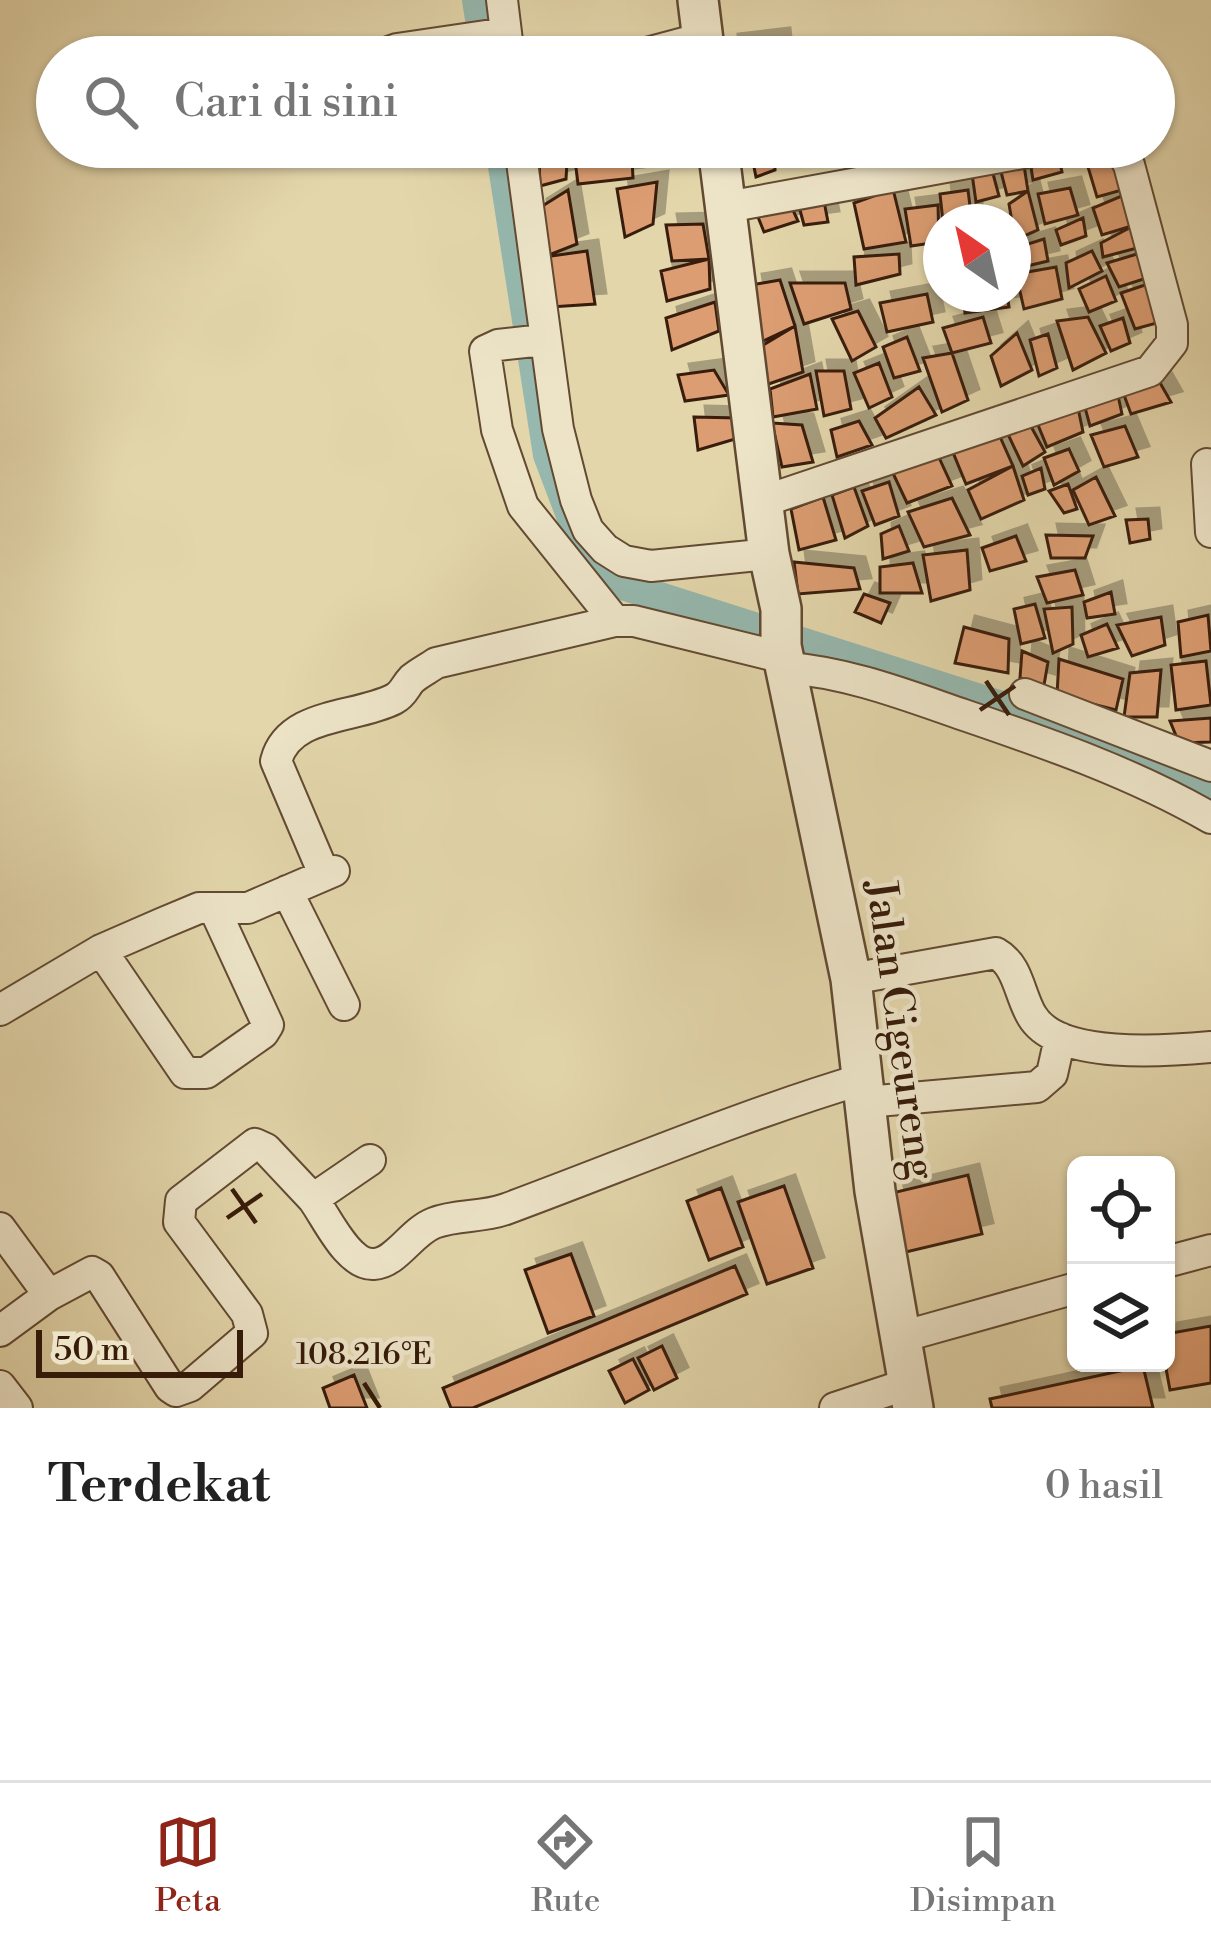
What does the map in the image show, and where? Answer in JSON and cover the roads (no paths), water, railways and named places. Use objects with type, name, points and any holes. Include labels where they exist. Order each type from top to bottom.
[{"type":"street","points":[[502,0],[502,36]]},
{"type":"street","points":[[522,168],[538,340],[576,500],[588,530],[605,549],[625,561],[651,566],[769,554]]},
{"type":"street","name":"Jalan Cigeureng","points":[[722,168],[769,554],[851,980],[875,1191],[910,1396]]},
{"type":"street","points":[[728,207],[941,168]]},
{"type":"street","points":[[764,501],[1150,370],[1172,343],[1172,325],[1130,168]]},
{"type":"street","points":[[538,340],[485,351],[496,430],[523,506],[615,621]]},
{"type":"street","points":[[1208,464],[1211,532]]},
{"type":"street","points":[[0,1010],[101,950],[199,908],[248,908],[329,873],[276,761],[281,743],[296,729],[366,711],[400,696],[412,679],[436,663],[615,621],[783,645],[823,670],[1017,733],[1146,782],[1211,818]]},
{"type":"street","points":[[1024,694],[1211,766]]},
{"type":"street","points":[[287,891],[344,1005]]},
{"type":"street","points":[[101,950],[184,1073],[206,1073],[263,1034],[268,1025],[214,908]]},
{"type":"street","points":[[851,980],[996,953],[1006,958],[1031,1015],[1060,1038],[1091,1046],[1161,1052],[1211,1047]]},
{"type":"street","points":[[0,1331],[86,1273],[99,1276],[170,1387],[183,1390],[252,1333],[247,1314],[178,1222],[181,1202],[255,1144],[266,1149],[313,1199],[355,1258],[380,1264],[430,1224],[498,1212],[794,1100],[864,1090],[1036,1088],[1052,1074],[1060,1038]]},
{"type":"street","points":[[313,1199],[370,1160]]},
{"type":"street","points":[[0,1228],[49,1295]]},
{"type":"street","points":[[1175,1260],[1211,1250]]},
{"type":"street","points":[[901,1337],[1067,1291]]},
{"type":"street","points":[[0,1386],[17,1408]]},
{"type":"street","points":[[835,1408],[910,1396]]},
{"type":"waterway","points":[[477,0],[483,36]]},
{"type":"waterway","points":[[503,168],[548,455],[594,576],[1005,707],[1211,793]]}]
